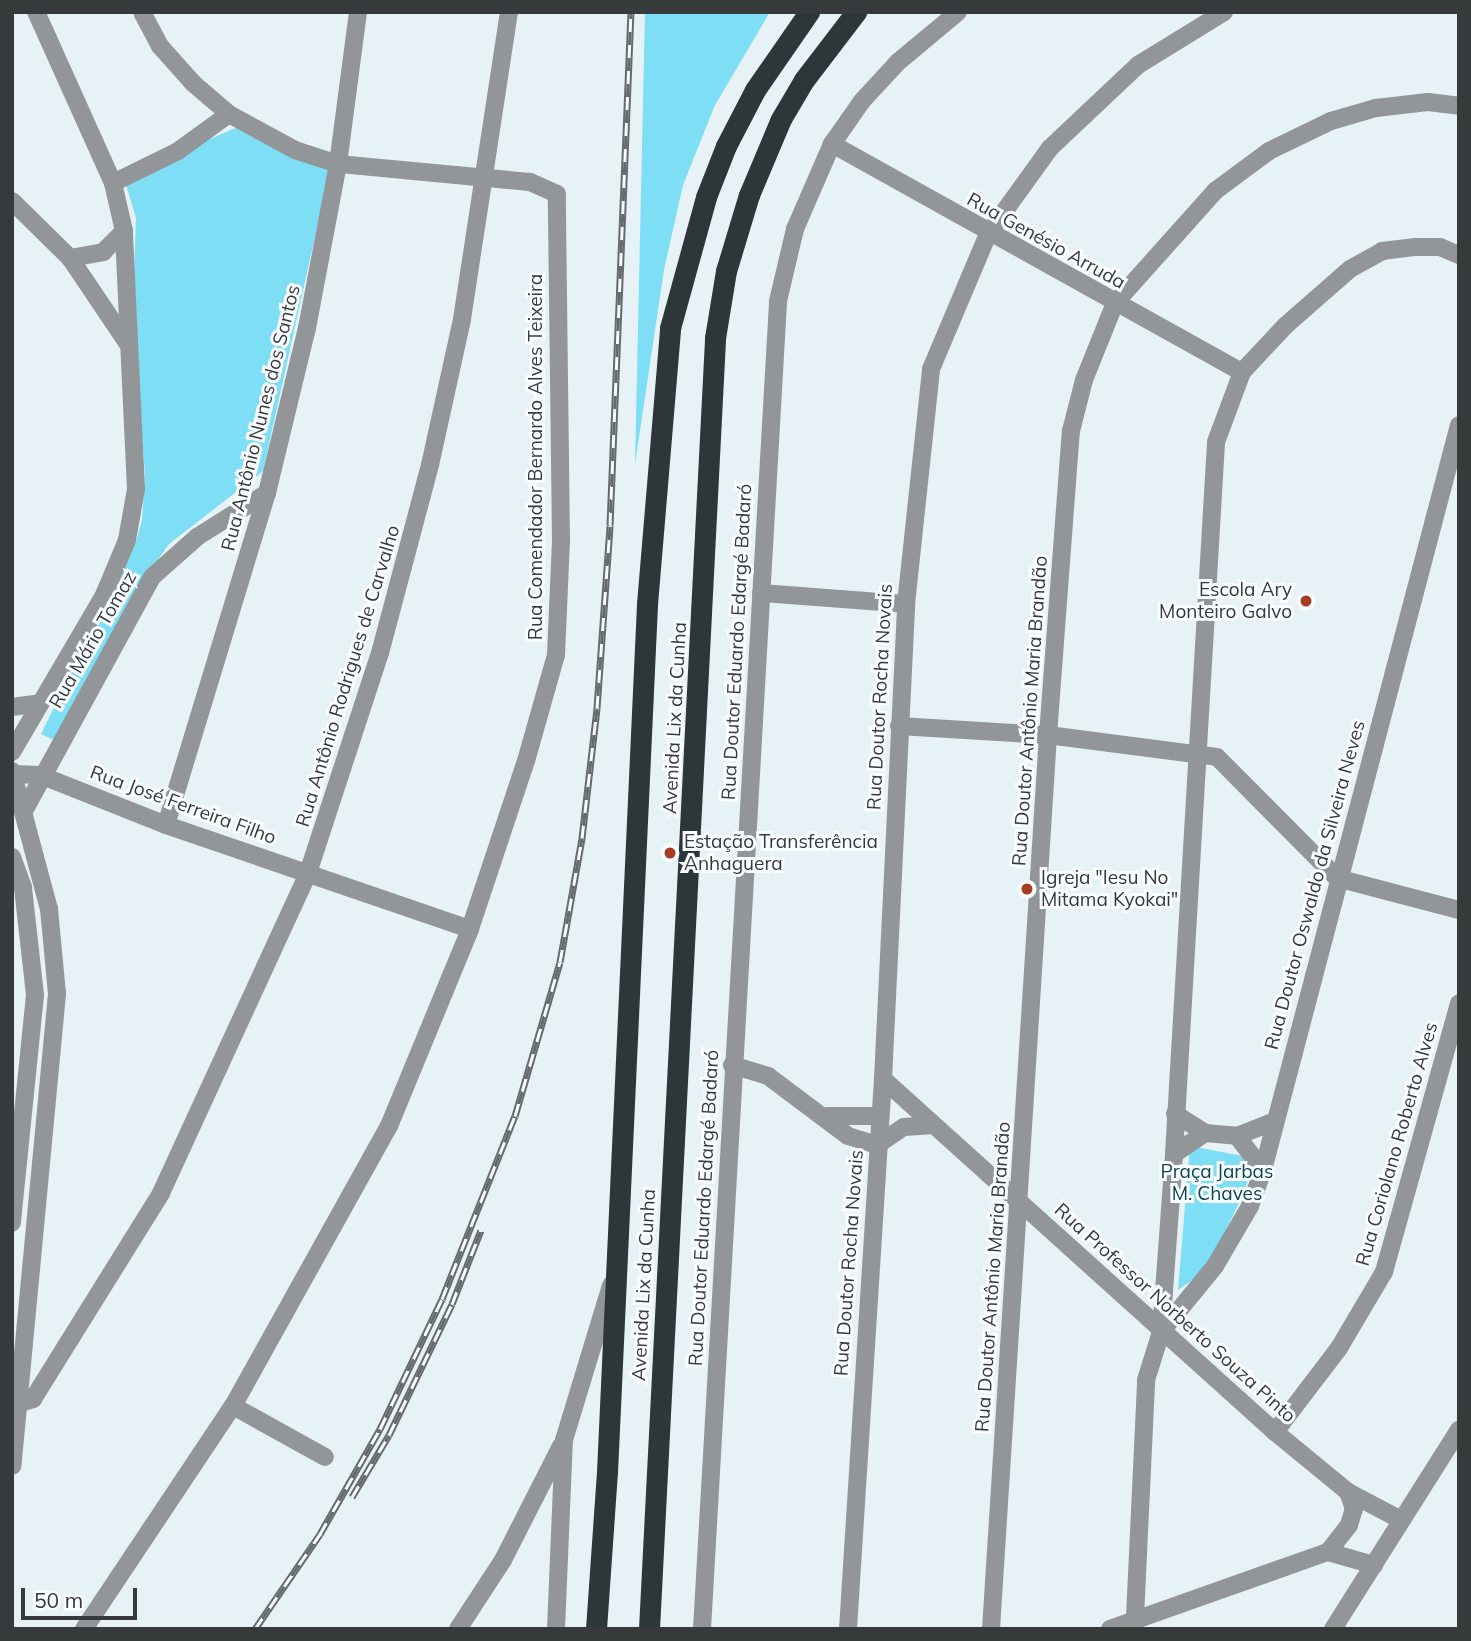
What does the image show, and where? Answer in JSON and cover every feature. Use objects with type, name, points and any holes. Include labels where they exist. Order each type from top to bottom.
[{"type":"highway","name":"Avenida Lix da Cunha","points":[[596,1629],[617,1268],[648,604],[670,328],[706,197],[726,146],[755,90],[809,12]]},
{"type":"highway","name":"Avenida Lix da Cunha","points":[[649,1629],[715,338],[726,271],[749,195],[781,119],[804,80],[856,12]]},
{"type":"street","points":[[12,752],[104,595],[127,540],[136,489],[124,232],[113,183],[36,12]]},
{"type":"street","points":[[142,12],[160,47],[229,114],[295,150],[338,164],[486,177]]},
{"type":"street","name":"Rua Antônio Nunes dos Santos","points":[[166,825],[267,494],[307,328],[338,164],[358,12]]},
{"type":"street","name":"Rua Antônio Rodrigues de Carvalho","points":[[17,1404],[33,1399],[40,1389],[161,1193],[308,873],[349,756],[406,561],[462,319],[486,177],[509,12]]},
{"type":"street","name":"Rua Doutor Eduardo Edargé Badaró","points":[[702,1629],[732,1065],[778,301],[799,219],[832,144],[862,101],[898,62],[958,12]]},
{"type":"street","name":"Rua Doutor Rocha Novais","points":[[848,1629],[883,1079],[906,604],[931,369],[988,234],[1050,148],[1097,99],[1138,65],[1224,12]]},
{"type":"street","name":"Rua Doutor Antônio Maria Brandão","points":[[991,1629],[1048,736],[1071,431],[1084,380],[1115,303],[1215,191],[1269,151],[1331,121],[1376,108],[1428,102],[1459,106]]},
{"type":"street","points":[[113,183],[178,151],[229,114]]},
{"type":"street","name":"Rua Genésio Arruda","points":[[832,144],[988,234],[1242,372]]},
{"type":"street","name":"Rua Comendador Bernardo Alves Teixeira","points":[[84,1629],[233,1406],[389,1126],[470,929],[556,655],[561,542],[557,194],[530,182],[486,177]]},
{"type":"street","points":[[12,201],[70,258],[128,344]]},
{"type":"street","points":[[70,258],[103,251],[124,232]]},
{"type":"street","points":[[1135,1617],[1146,1380],[1161,1332],[1174,1154],[1194,752],[1216,442],[1242,372],[1320,293],[1382,251],[1440,247],[1459,255]]},
{"type":"street","name":"Rua Doutor Oswaldo da Silveira Neves","points":[[1161,1332],[1215,1266],[1250,1206],[1263,1170],[1337,878],[1458,431]]},
{"type":"street","name":"Rua Mário Tomaz","points":[[18,814],[152,577],[197,537],[245,503],[267,494]]},
{"type":"street","points":[[761,593],[906,604]]},
{"type":"street","points":[[12,707],[40,703]]},
{"type":"street","points":[[899,726],[1048,736],[1194,752],[1217,757],[1236,772],[1312,858],[1337,878],[1459,910]]},
{"type":"street","points":[[12,1466],[57,994],[49,909],[18,814],[12,773],[40,775]]},
{"type":"street","name":"Rua José Ferreira Filho","points":[[40,775],[166,825],[470,929]]},
{"type":"street","points":[[12,857],[23,888],[35,995],[20,1095],[12,1223]]},
{"type":"street","name":"Rua Coriolano Roberto Alves","points":[[1275,1432],[1339,1348],[1384,1272],[1459,1003]]},
{"type":"street","points":[[732,1065],[768,1076],[827,1116],[848,1136],[877,1146],[904,1127],[930,1125]]},
{"type":"street","name":"Rua Professor Norberto Souza Pinto","points":[[883,1079],[930,1125],[1020,1202],[1275,1432],[1349,1492],[1401,1520]]},
{"type":"street","points":[[1175,1114],[1205,1133],[1237,1136],[1275,1121]]},
{"type":"street","points":[[827,1116],[879,1116]]},
{"type":"street","points":[[1174,1154],[1205,1133]]},
{"type":"street","points":[[1237,1136],[1263,1170]]},
{"type":"street","points":[[458,1629],[503,1560],[564,1440],[617,1268]]},
{"type":"street","points":[[233,1406],[325,1457]]},
{"type":"street","points":[[1333,1629],[1459,1430]]},
{"type":"street","points":[[556,1629],[564,1440]]},
{"type":"street","points":[[1110,1629],[1135,1617],[1328,1552],[1349,1525],[1354,1509],[1349,1492]]},
{"type":"street","points":[[1328,1552],[1374,1565]]},
{"type":"green space","points":[[645,12],[770,12],[715,105],[683,185],[664,270],[635,464]]},
{"type":"green space","points":[[240,126],[330,169],[263,471],[169,544],[143,581],[56,741],[41,734],[136,542],[142,520],[145,476],[133,303],[136,218],[126,185],[145,167]]},
{"type":"green space","name":"Praça Jarbas M. Chaves","points":[[1190,1146],[1253,1158],[1245,1191],[1217,1248],[1194,1279],[1178,1290]]},
{"type":"railway","points":[[255,1629],[320,1534],[380,1429],[442,1299],[515,1116],[560,962],[582,838],[597,708],[610,525],[631,12]]},
{"type":"railway","points":[[352,1497],[389,1435],[452,1304],[481,1230]]},
{"type":"place","name":"Escola Ary Monteiro Galvo","points":[[1306,601]]},
{"type":"place","name":"Estação Transferência Anhaguera","points":[[670,853]]},
{"type":"place","name":"Igreja \"Iesu No Mitama Kyokai\"","points":[[1027,889]]}]
